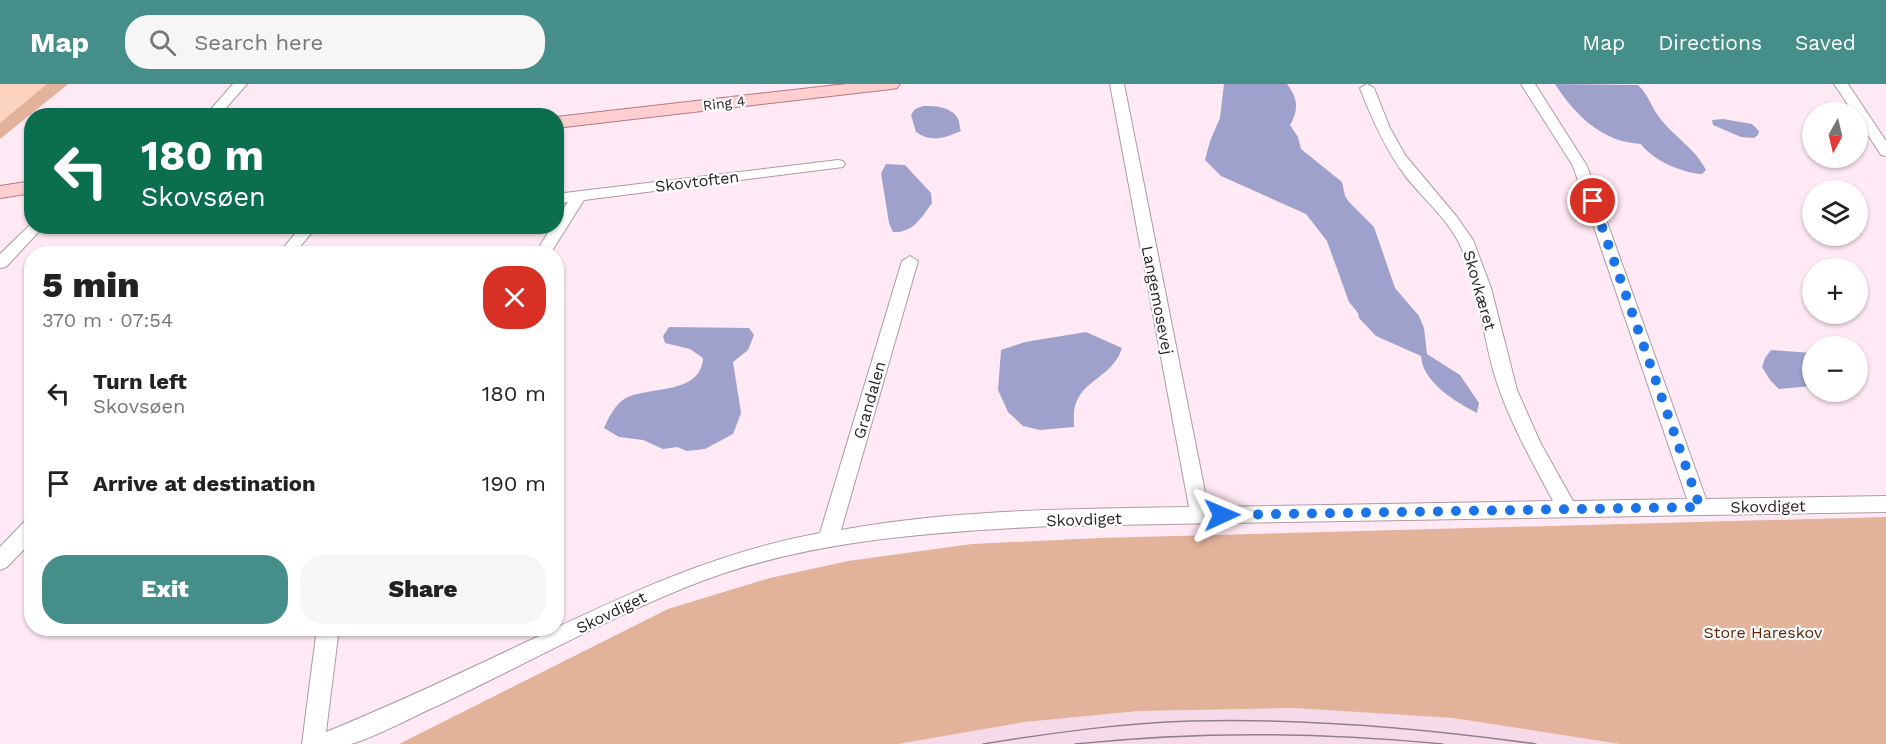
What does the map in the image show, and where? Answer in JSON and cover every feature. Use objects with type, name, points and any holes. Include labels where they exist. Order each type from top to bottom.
[{"type":"main road","name":"Ring 4","points":[[564,122],[891,84]]},
{"type":"main road","points":[[0,192],[24,188]]},
{"type":"street","points":[[219,108],[240,84]]},
{"type":"street","name":"Langemosevej","points":[[1116,84],[1200,515]]},
{"type":"street","points":[[1528,84],[1580,166],[1700,507]]},
{"type":"street","points":[[1841,84],[1886,153]]},
{"type":"street","name":"Skovkæret","points":[[1367,88],[1381,128],[1405,166],[1445,212],[1464,240],[1477,269],[1503,373],[1516,414],[1567,508]]},
{"type":"street","name":"Skovtoften","points":[[564,198],[838,164]]},
{"type":"street","points":[[564,220],[579,196]]},
{"type":"street","points":[[0,263],[29,234]]},
{"type":"street","points":[[292,246],[302,234]]},
{"type":"street","name":"Grandalen","points":[[828,539],[910,261]]},
{"type":"street","name":"Skovdiget","points":[[564,634],[661,587],[736,561],[828,539],[923,528],[1006,521],[1200,515],[1886,504]]},
{"type":"street","points":[[0,561],[24,536]]},
{"type":"street","points":[[313,744],[327,636]]},
{"type":"street","name":"Skovdiget","points":[[324,744],[437,696],[560,636]]},
{"type":"shaded area","points":[[0,84],[68,84],[38,108],[24,108],[24,120],[0,139]]},
{"type":"shaded area","points":[[1294,708],[1453,718],[1620,744],[898,744],[1025,722],[1139,711]]},
{"type":"green space","points":[[47,84],[68,84],[38,108],[24,108],[24,120],[0,139],[0,123]]},
{"type":"green space","name":"Store Hareskov","points":[[1886,517],[1886,744],[1620,744],[1453,718],[1294,708],[1139,711],[1025,722],[898,744],[399,744],[668,609],[770,578],[848,561],[972,544],[1099,538]]},
{"type":"water","points":[[1224,84],[1287,84],[1296,104],[1290,125],[1298,137],[1301,149],[1342,182],[1349,202],[1374,227],[1395,288],[1419,316],[1424,328],[1427,354],[1460,375],[1479,403],[1477,413],[1450,397],[1434,383],[1427,374],[1421,356],[1376,336],[1359,318],[1358,313],[1349,302],[1327,241],[1306,214],[1221,176],[1205,160],[1220,118]]},
{"type":"water","points":[[1555,84],[1638,85],[1659,117],[1696,155],[1706,170],[1702,174],[1677,168],[1652,155],[1641,144],[1614,138],[1602,132],[1571,106]]},
{"type":"water","points":[[923,106],[946,109],[954,113],[961,131],[938,138],[927,137],[916,132],[911,115],[915,109]]},
{"type":"water","points":[[1723,119],[1752,124],[1759,131],[1758,135],[1754,138],[1741,137],[1713,125],[1712,120]]},
{"type":"water","points":[[886,164],[905,165],[931,193],[932,203],[920,219],[911,227],[900,232],[893,232],[889,223],[881,173]]},
{"type":"water","points":[[669,327],[749,328],[754,335],[748,350],[733,362],[741,413],[733,434],[705,449],[687,451],[677,447],[663,449],[643,440],[619,437],[604,428],[610,415],[626,398],[684,384],[694,378],[700,370],[703,358],[690,349],[665,343],[663,336]]},
{"type":"water","points":[[1086,332],[1122,348],[1113,365],[1080,395],[1074,409],[1074,427],[1040,430],[1023,426],[1008,412],[998,390],[1001,350],[1025,342]]},
{"type":"water","points":[[1771,350],[1802,352],[1802,387],[1779,389],[1762,367]]},
{"type":"tram line","points":[[983,744],[1113,726],[1234,720],[1364,725],[1536,744]]},
{"type":"tram line","points":[[1075,744],[1213,735],[1305,735],[1443,744]]},
{"type":"route","points":[[1222,515],[1700,507],[1593,201]]}]
